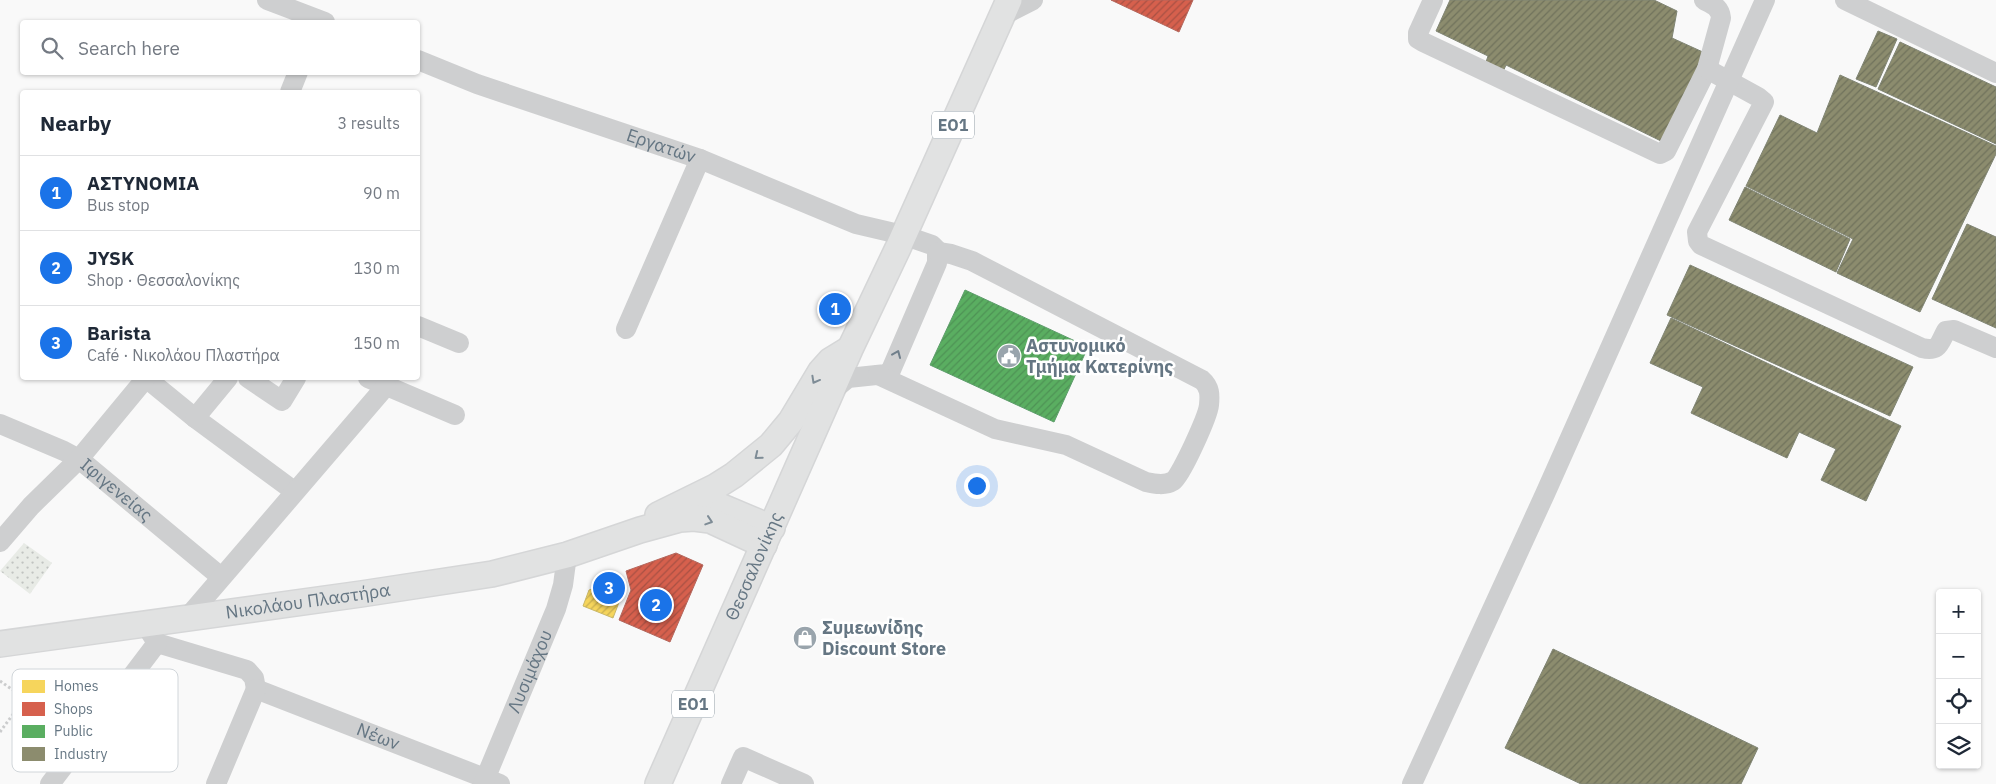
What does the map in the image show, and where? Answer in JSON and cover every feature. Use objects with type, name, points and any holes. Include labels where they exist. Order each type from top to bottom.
[{"type":"main road","name":"ΕΟ1","points":[[850,349],[1006,8]]},
{"type":"main road","name":"Θεσσαλονίκης","points":[[658,784],[850,349]]},
{"type":"main road","name":"Νικολάου Πλαστήρα","points":[[612,540],[734,475],[771,445],[791,421],[821,371],[830,361],[850,349]]},
{"type":"main road","points":[[689,500],[710,502],[768,537]]},
{"type":"main road","name":"Νικολάου Πλαστήρα","points":[[0,644],[151,633],[187,618],[492,574],[567,555],[671,521],[703,518],[768,537]]},
{"type":"street","points":[[267,0],[316,20]]},
{"type":"street","points":[[1006,8],[1033,0]]},
{"type":"street","points":[[1433,0],[1418,33],[1418,39],[1660,154],[1666,151],[1707,69],[1721,18],[1720,11],[1716,6],[1704,0]]},
{"type":"street","points":[[1412,784],[1545,494],[1765,0]]},
{"type":"street","points":[[1845,0],[1996,73]]},
{"type":"street","name":"Εργατών","points":[[420,61],[477,84],[700,159],[856,224],[903,235],[932,245],[938,252],[972,261],[1202,380],[1209,388],[1208,410],[1180,474],[1170,483],[1164,484],[1146,482],[1066,445],[996,429],[878,375]]},
{"type":"street","points":[[1707,69],[1758,96],[1764,102],[1697,232],[1698,241],[1701,245],[1922,348],[1930,350],[1938,347],[1946,331],[1954,330],[1996,348]]},
{"type":"street","points":[[291,90],[297,75]]},
{"type":"street","points":[[626,329],[700,159]]},
{"type":"street","points":[[830,392],[848,378],[886,374],[891,370],[937,263],[938,252]]},
{"type":"street","points":[[420,327],[459,343]]},
{"type":"street","points":[[0,542],[31,506],[79,459],[144,380]]},
{"type":"street","points":[[148,380],[195,418],[294,491]]},
{"type":"street","points":[[195,418],[226,380]]},
{"type":"street","points":[[251,380],[282,401],[295,380]]},
{"type":"street","points":[[187,618],[294,491],[377,382],[455,415]]},
{"type":"street","name":"Ιφιγενείας","points":[[0,424],[79,459],[221,577]]},
{"type":"street","name":"Λυσιμάχου","points":[[490,782],[556,609],[563,585],[567,555]]},
{"type":"street","points":[[128,669],[151,633],[247,670],[254,678],[256,689],[216,784]]},
{"type":"street","name":"Νέων","points":[[256,689],[490,782]]},
{"type":"street","points":[[732,784],[744,757],[766,776],[804,784]]},
{"type":"street","points":[[50,784],[59,772]]},
{"type":"path","points":[[0,681],[12,689]]},
{"type":"path","points":[[0,732],[12,716]]},
{"type":"shaded area","points":[[24,543],[52,563],[30,594],[0,571]]},
{"type":"building: Homes","points":[[611,582],[621,597],[613,618],[583,606],[589,590]]},
{"type":"building: Shops","points":[[1111,0],[1193,0],[1179,32]]},
{"type":"building: Shops","points":[[676,553],[703,565],[670,642],[619,620],[631,590],[626,571]]},
{"type":"building: Public","name":"Αστυνομικό Τμήμα Κατερίνης","points":[[965,290],[1088,347],[1054,422],[930,365]]},
{"type":"building: Industry","points":[[1450,0],[1654,0],[1677,11],[1672,38],[1705,53],[1663,142],[1506,65],[1502,74],[1485,65],[1488,56],[1436,31]]},
{"type":"building: Industry","points":[[1878,31],[1897,39],[1876,87],[1856,79]]},
{"type":"building: Industry","points":[[1900,42],[1996,87],[1996,144],[1878,89]]},
{"type":"building: Industry","points":[[1840,75],[1996,146],[1996,154],[1920,312],[1837,273],[1853,239],[1746,186],[1780,115],[1817,133]]},
{"type":"building: Industry","points":[[1745,187],[1850,239],[1836,272],[1729,220]]},
{"type":"building: Industry","points":[[1967,224],[1996,237],[1996,328],[1932,299]]},
{"type":"building: Industry","points":[[1690,265],[1913,367],[1890,416],[1667,315]]},
{"type":"building: Industry","points":[[1671,318],[1901,426],[1866,501],[1821,480],[1836,449],[1799,432],[1787,458],[1691,413],[1703,387],[1650,363]]},
{"type":"building: Industry","points":[[1553,649],[1758,748],[1741,784],[1581,784],[1505,748]]},
{"type":"place","name":"ΑΣΤΥΝΟΜΙΑ","points":[[835,309]]},
{"type":"place","name":"Αστυνομικό Τμήμα Κατερίνης","points":[[1009,356]]},
{"type":"place","name":"Barista","points":[[609,588]]},
{"type":"place","name":"JYSK","points":[[656,605]]},
{"type":"place","name":"Συμεωνίδης Discount Store","points":[[805,638]]}]
